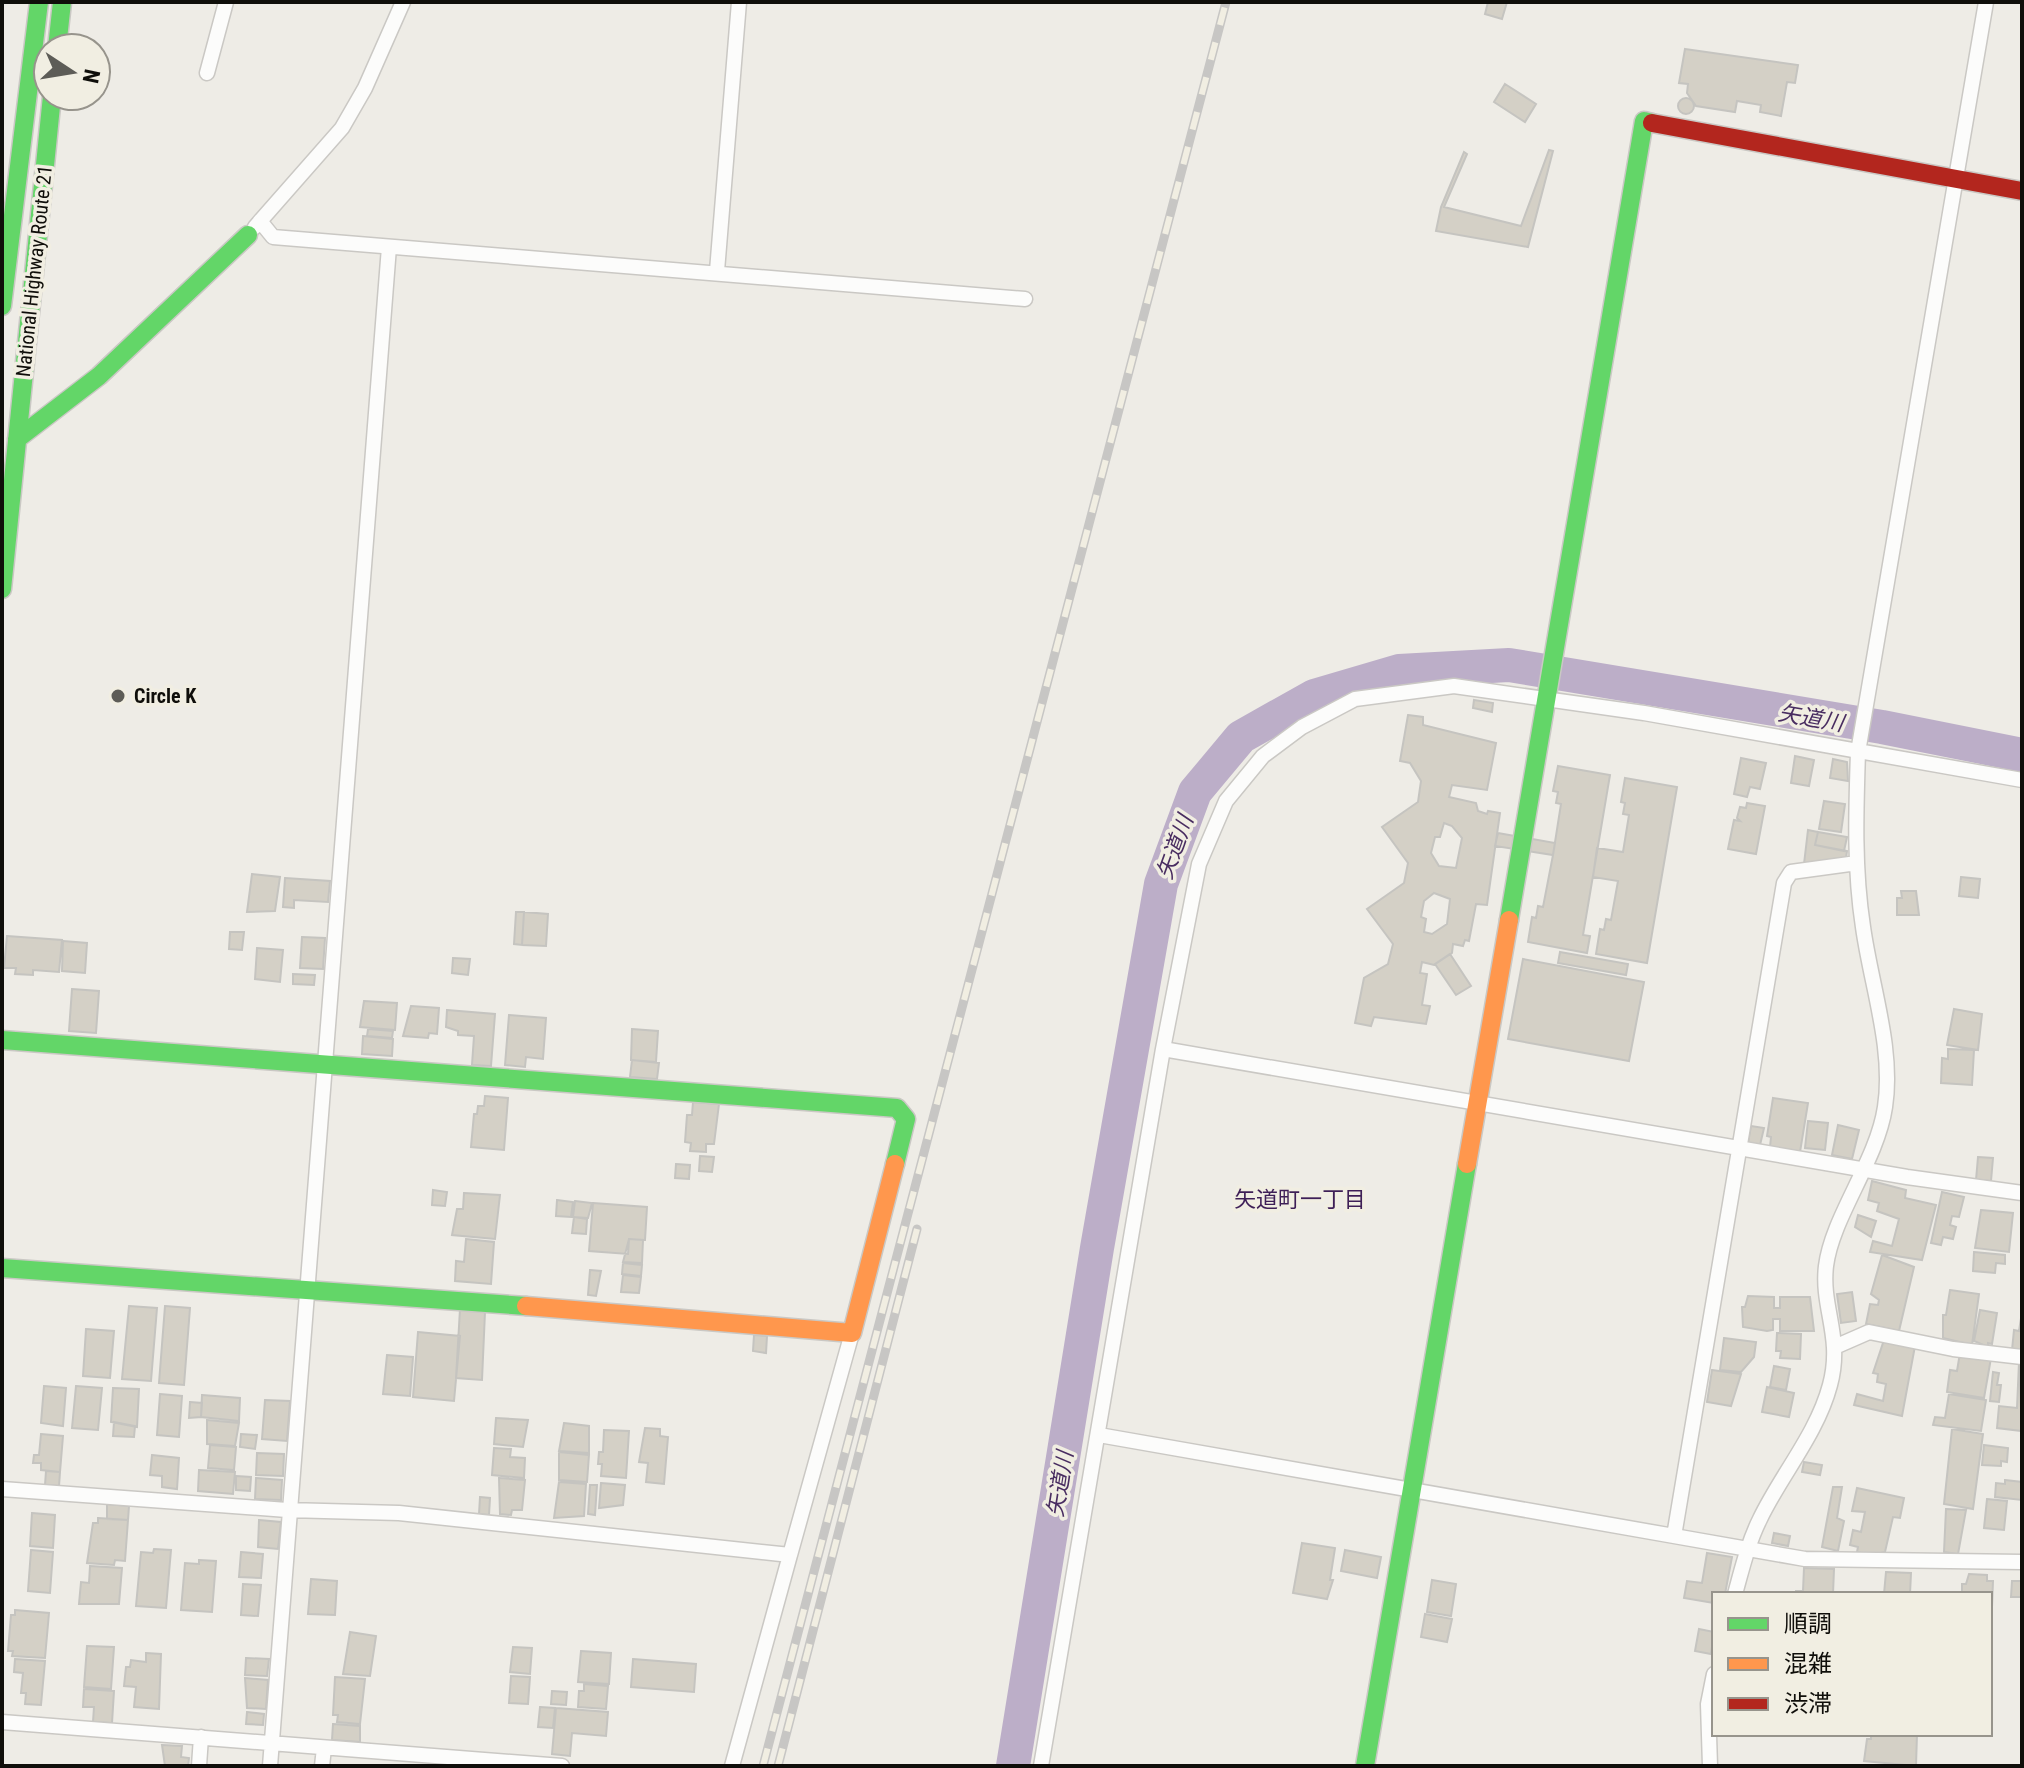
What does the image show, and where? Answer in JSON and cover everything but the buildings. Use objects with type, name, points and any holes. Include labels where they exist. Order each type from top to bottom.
[{"type":"main road","name":"National Highway Route 21","points":[[2,306],[12,211],[10,157],[39,2]]},
{"type":"main road","points":[[59,32],[62,2]]},
{"type":"main road","name":"National Highway Route 21","points":[[2,589],[50,112]]},
{"type":"main road","points":[[1365,1766],[1644,121],[2022,191]]},
{"type":"main road","points":[[2,254],[12,211]]},
{"type":"main road","points":[[17,439],[99,376],[254,228]]},
{"type":"main road","points":[[2,1040],[897,1108],[906,1119],[852,1333],[305,1288],[2,1268]]},
{"type":"street","points":[[207,73],[226,2]]},
{"type":"street","points":[[403,2],[365,88],[342,128],[254,228],[273,237],[717,271],[1025,299]]},
{"type":"street","points":[[717,271],[739,2]]},
{"type":"street","points":[[1736,1592],[1748,1548],[1830,1387],[1837,1346],[1827,1291],[1826,1265],[1865,1170],[1885,1108],[1887,1073],[1862,926],[1857,863],[1859,748],[1986,2]]},
{"type":"street","points":[[270,1766],[287,1510],[389,247]]},
{"type":"street","points":[[1041,1766],[1163,1049],[1199,864],[1226,801],[1263,756],[1302,727],[1355,699],[1454,686],[1546,693],[2022,780]]},
{"type":"street","points":[[1674,1536],[1784,883],[1791,872],[1857,863]]},
{"type":"street","points":[[1163,1049],[1865,1170],[2022,1193]]},
{"type":"street","points":[[1837,1346],[1869,1332],[1953,1349],[2022,1357]]},
{"type":"street","points":[[732,1766],[852,1333]]},
{"type":"street","points":[[1099,1435],[1805,1559],[2022,1562]]},
{"type":"street","points":[[2,1489],[287,1510],[415,1515],[790,1555]]},
{"type":"street","points":[[1710,1766],[1708,1704],[1712,1684]]},
{"type":"street","points":[[2,1722],[324,1748],[377,1759],[562,1766]]},
{"type":"street","points":[[199,1766],[201,1737]]},
{"type":"street","points":[[322,1766],[324,1748]]},
{"type":"waterway","name":"矢道川","points":[[1013,1766],[1097,1248],[1161,884],[1195,792],[1241,737],[1314,696],[1399,671],[1509,665],[1882,727],[2022,755]]},
{"type":"railway","points":[[763,1766],[1226,2]]},
{"type":"railway","points":[[778,1766],[917,1229]]},
{"type":"traffic: fast","points":[[2,306],[39,2]]},
{"type":"traffic: fast","points":[[59,32],[62,2]]},
{"type":"traffic: fast","points":[[2,589],[50,112]]},
{"type":"traffic: fast","points":[[1509,920],[1644,121],[1652,123]]},
{"type":"traffic: fast","points":[[17,439],[99,376],[248,235]]},
{"type":"traffic: fast","points":[[2,1040],[897,1108],[906,1119],[895,1164]]},
{"type":"traffic: fast","points":[[1365,1766],[1467,1164]]},
{"type":"traffic: fast","points":[[2,1268],[526,1306]]},
{"type":"traffic: slow","points":[[1467,1164],[1509,920]]},
{"type":"traffic: slow","points":[[526,1306],[852,1333],[895,1164]]},
{"type":"traffic: jam","points":[[1652,123],[2022,191]]},
{"type":"place","name":"Circle K","points":[[118,696]]},
{"type":"district","name":"矢道町一丁目","points":[[1300,1199]]}]
